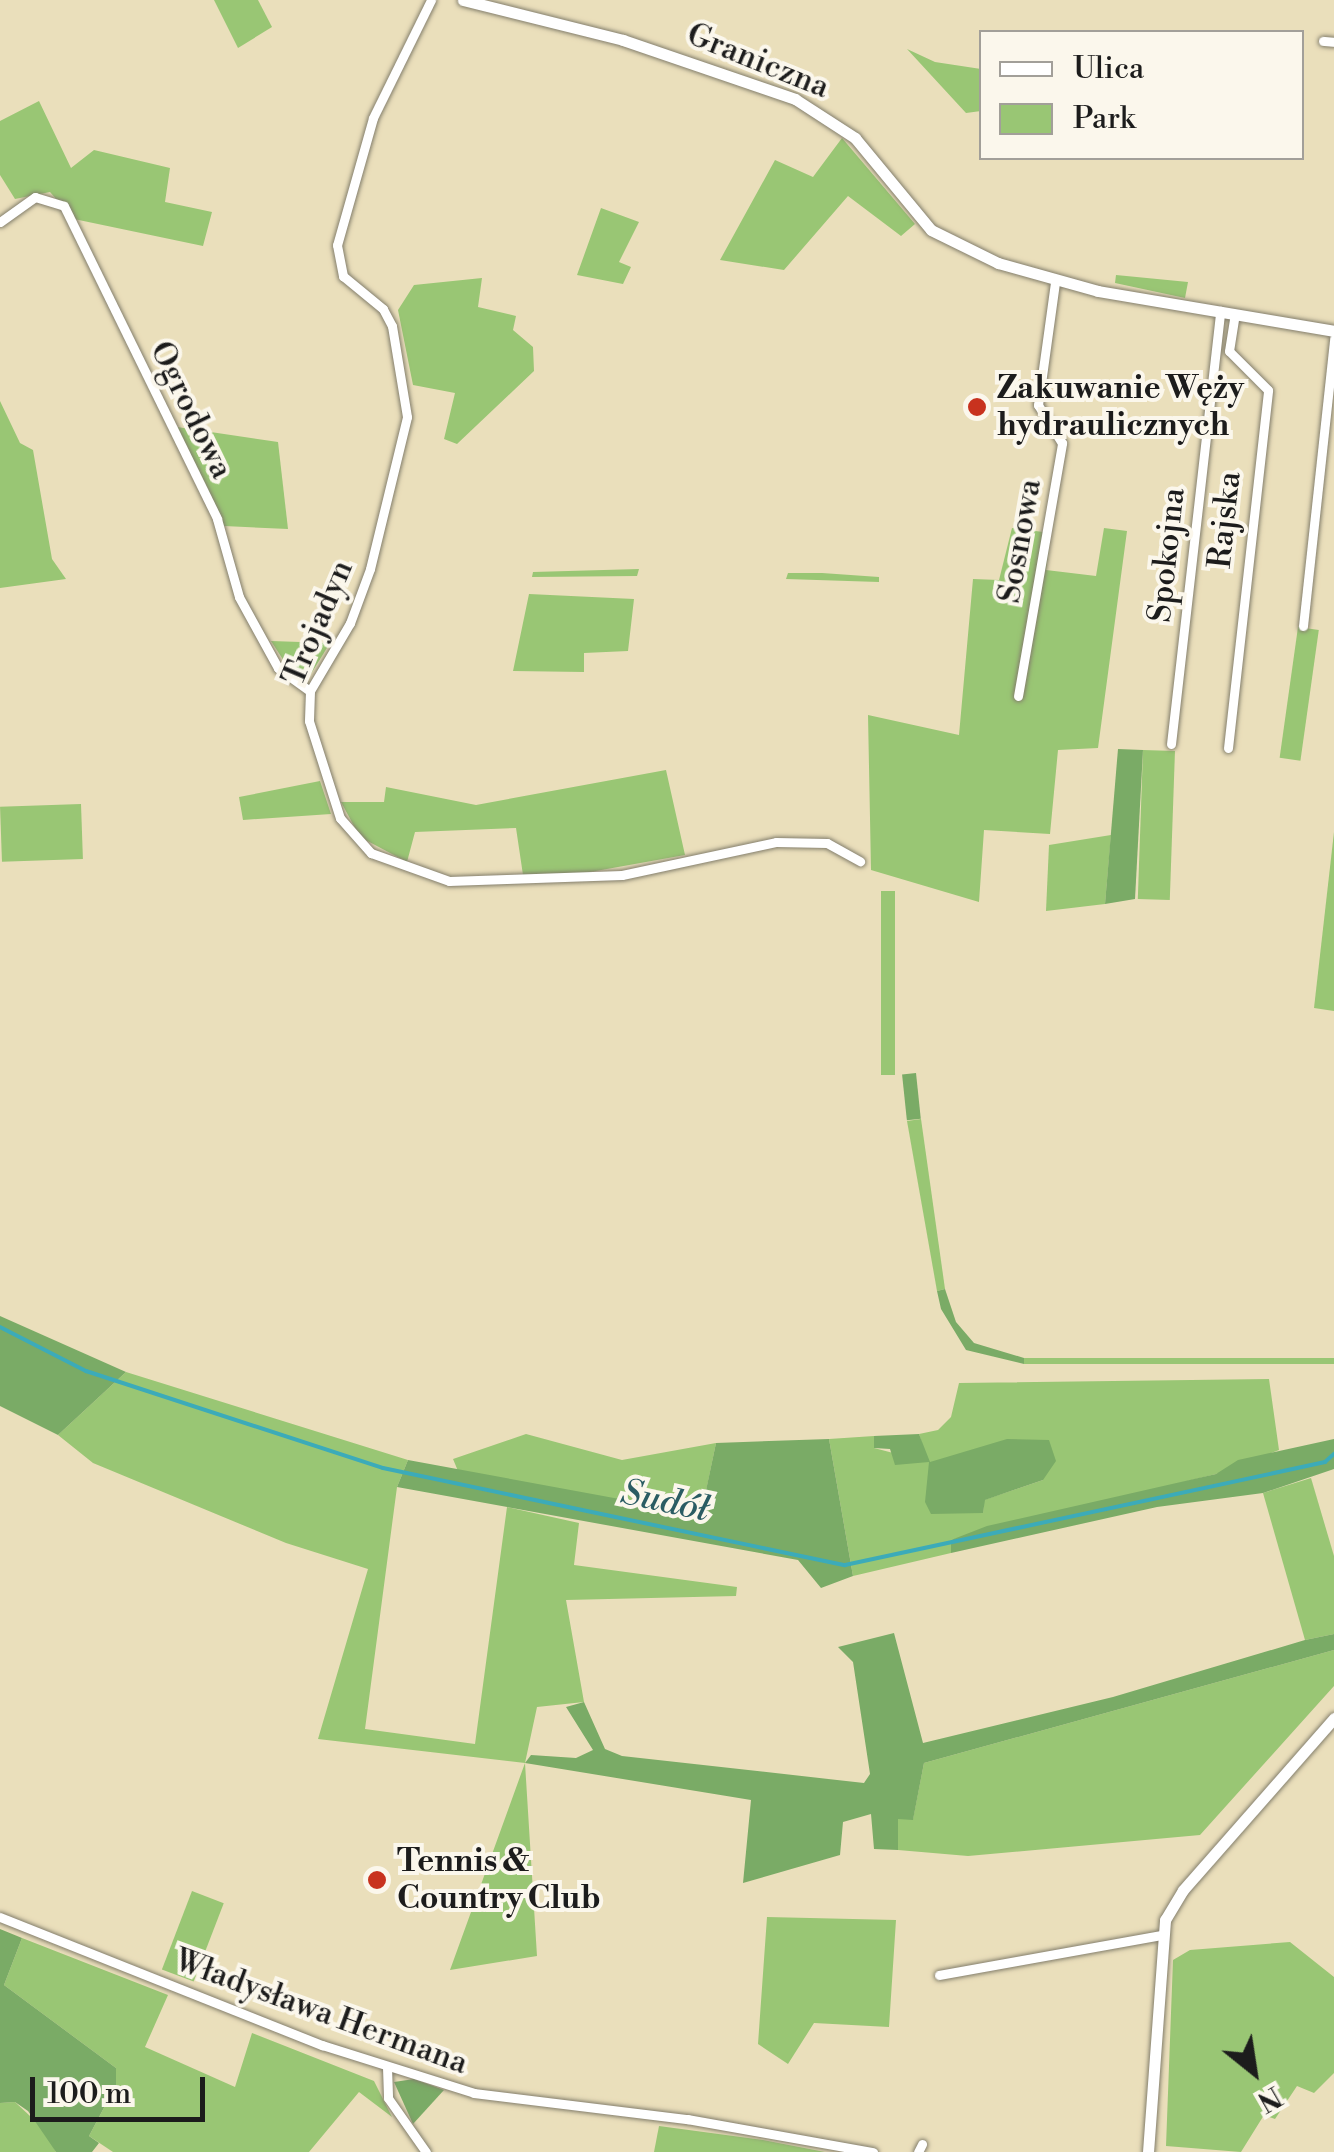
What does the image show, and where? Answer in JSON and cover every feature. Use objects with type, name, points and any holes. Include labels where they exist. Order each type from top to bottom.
[{"type":"street","name":"Trojadyn","points":[[431,0],[373,118],[337,246],[343,276],[384,310],[392,326],[407,417],[370,569],[350,622],[310,692],[309,721],[344,826],[371,853],[418,872],[464,881],[622,875],[776,842],[827,844],[860,861]]},
{"type":"street","name":"Graniczna","points":[[464,0],[623,40],[794,99],[854,138],[940,236],[1054,282],[1334,335]]},
{"type":"street","name":"Ogrodowa","points":[[0,222],[36,197],[64,206],[217,519],[239,597],[278,668],[310,692]]},
{"type":"street","name":"Sosnowa","points":[[1018,696],[1062,443],[1038,405],[1054,282]]},
{"type":"street","name":"Spokojna","points":[[1171,744],[1220,311]]},
{"type":"street","name":"Rajska","points":[[1228,748],[1268,390],[1229,351],[1235,314]]},
{"type":"street","points":[[1303,626],[1334,335]]},
{"type":"street","points":[[1148,2152],[1162,1935],[1182,1890],[1334,1718]]},
{"type":"street","name":"Władysława Hermana","points":[[0,1917],[388,2067],[474,2093],[687,2119],[872,2152]]},
{"type":"street","points":[[940,1974],[1162,1935]]},
{"type":"street","points":[[388,2067],[388,2098],[426,2152]]},
{"type":"green space","points":[[214,0],[258,0],[272,27],[238,48]]},
{"type":"green space","points":[[907,49],[935,62],[979,69],[979,111],[966,113]]},
{"type":"green space","points":[[39,101],[71,168],[94,150],[170,168],[165,202],[212,212],[203,246],[74,219],[50,192],[15,199],[0,175],[0,121]]},
{"type":"green space","points":[[842,138],[915,224],[901,236],[848,196],[784,270],[720,260],[775,160],[813,177]]},
{"type":"green space","points":[[601,208],[639,222],[619,262],[631,267],[623,284],[577,275]]},
{"type":"green space","points":[[1116,275],[1188,282],[1185,298],[1115,283]]},
{"type":"green space","points":[[482,278],[478,307],[516,316],[513,330],[533,347],[534,371],[457,444],[444,439],[455,393],[413,385],[398,310],[414,285]]},
{"type":"green space","points":[[0,401],[20,443],[33,450],[52,559],[66,579],[0,588]]},
{"type":"green space","points":[[177,427],[278,442],[288,529],[224,526]]},
{"type":"green space","points":[[1012,528],[1051,533],[1046,570],[1096,576],[1104,528],[1127,531],[1098,748],[1058,750],[1050,834],[984,830],[979,902],[871,870],[868,715],[959,735],[973,579],[999,580]]},
{"type":"green space","points":[[639,569],[637,576],[532,577],[533,572]]},
{"type":"green space","points":[[788,573],[879,577],[879,582],[786,579]]},
{"type":"green space","points":[[529,594],[634,599],[628,651],[584,653],[584,672],[513,671]]},
{"type":"green space","points":[[1298,627],[1319,630],[1300,761],[1280,758]]},
{"type":"green space","points":[[271,641],[330,643],[306,682],[293,675]]},
{"type":"green space","points":[[1118,749],[1143,750],[1135,899],[1105,904]]},
{"type":"green space","points":[[1143,750],[1175,751],[1170,900],[1138,899]]},
{"type":"green space","points":[[666,770],[685,855],[579,874],[523,875],[516,828],[415,832],[407,862],[360,837],[341,802],[384,802],[386,787],[476,805]]},
{"type":"green space","points":[[320,781],[331,814],[243,820],[239,797]]},
{"type":"green space","points":[[81,804],[83,859],[2,862],[0,807]]},
{"type":"green space","points":[[1334,832],[1334,1011],[1314,1008]]},
{"type":"green space","points":[[1111,835],[1105,904],[1046,911],[1049,845]]},
{"type":"green space","points":[[881,891],[895,891],[895,1075],[881,1075]]},
{"type":"green space","points":[[916,1073],[921,1119],[907,1120],[902,1074]]},
{"type":"green space","points":[[921,1119],[945,1289],[937,1291],[907,1121]]},
{"type":"green space","points":[[945,1289],[956,1322],[974,1343],[1024,1358],[1024,1364],[966,1350],[941,1309],[937,1291]]},
{"type":"green space","points":[[0,1316],[126,1372],[58,1435],[0,1406]]},
{"type":"green space","points":[[1024,1358],[1334,1358],[1334,1364],[1024,1364]]},
{"type":"green space","points":[[126,1372],[408,1460],[397,1487],[365,1729],[475,1744],[507,1507],[579,1523],[574,1565],[737,1587],[736,1596],[566,1600],[584,1702],[537,1707],[525,1763],[318,1739],[368,1569],[286,1543],[93,1463],[58,1435]]},
{"type":"green space","points":[[1269,1379],[1279,1450],[1216,1474],[951,1540],[951,1553],[853,1576],[829,1439],[874,1436],[874,1448],[928,1462],[919,1434],[938,1430],[951,1417],[959,1383]],"holes":[[[929,1462],[1043,1480],[984,1500],[983,1513]]]},
{"type":"green space","points":[[526,1434],[622,1460],[716,1443],[701,1515],[458,1471],[453,1459]]},
{"type":"green space","points":[[919,1434],[930,1462],[1007,1439],[1049,1440],[1056,1461],[1043,1480],[985,1500],[983,1513],[931,1514],[925,1502],[929,1462],[895,1465],[890,1449],[874,1448],[874,1436]]},
{"type":"green space","points":[[829,1439],[853,1576],[821,1588],[798,1560],[397,1487],[408,1460],[701,1514],[716,1443]]},
{"type":"green space","points":[[1334,1439],[1334,1469],[1263,1493],[1157,1507],[951,1553],[951,1540],[987,1526],[1216,1474],[1238,1460]]},
{"type":"green space","points":[[1311,1478],[1334,1556],[1334,1634],[1305,1640],[1263,1493]]},
{"type":"green space","points":[[894,1633],[923,1743],[1113,1697],[1305,1640],[1334,1634],[1334,1650],[924,1763],[913,1820],[898,1819],[898,1850],[874,1849],[871,1814],[843,1822],[840,1855],[743,1883],[751,1800],[525,1763],[531,1755],[576,1758],[593,1750],[566,1707],[584,1702],[605,1749],[622,1756],[864,1783],[870,1774],[853,1662],[838,1647]]},
{"type":"green space","points":[[1334,1650],[1334,1686],[1200,1835],[968,1856],[898,1850],[898,1818],[913,1819],[924,1763]]},
{"type":"green space","points":[[525,1763],[537,1956],[450,1970]]},
{"type":"green space","points":[[192,1891],[224,1903],[194,1982],[162,1969]]},
{"type":"green space","points":[[767,1917],[896,1920],[889,2027],[814,2023],[788,2064],[758,2044]]},
{"type":"green space","points":[[0,1929],[22,1938],[4,1985],[116,2068],[116,2085],[89,2136],[99,2143],[92,2152],[56,2152],[28,2111],[15,2102],[0,2103]]},
{"type":"green space","points":[[22,1938],[168,1995],[145,2047],[235,2087],[252,2033],[374,2081],[392,2117],[359,2092],[309,2152],[113,2152],[89,2136],[116,2085],[116,2068],[4,1985]]},
{"type":"green space","points":[[1290,1942],[1334,1977],[1334,2073],[1314,2093],[1297,2086],[1275,2119],[1264,2115],[1241,2152],[1166,2146],[1173,1960],[1190,1950]]},
{"type":"green space","points":[[414,2079],[444,2090],[413,2124],[394,2082]]},
{"type":"green space","points":[[15,2102],[45,2130],[56,2152],[0,2152],[0,2103]]},
{"type":"green space","points":[[659,2126],[763,2140],[825,2152],[654,2152]]},
{"type":"waterway","name":"Sudół","points":[[0,1327],[86,1371],[383,1468],[845,1565],[1325,1462],[1334,1454]]},
{"type":"place","name":"Zakuwanie Węży hydraulicznych","points":[[977,407]]},
{"type":"place","name":"Tennis & Country Club","points":[[377,1880]]}]
